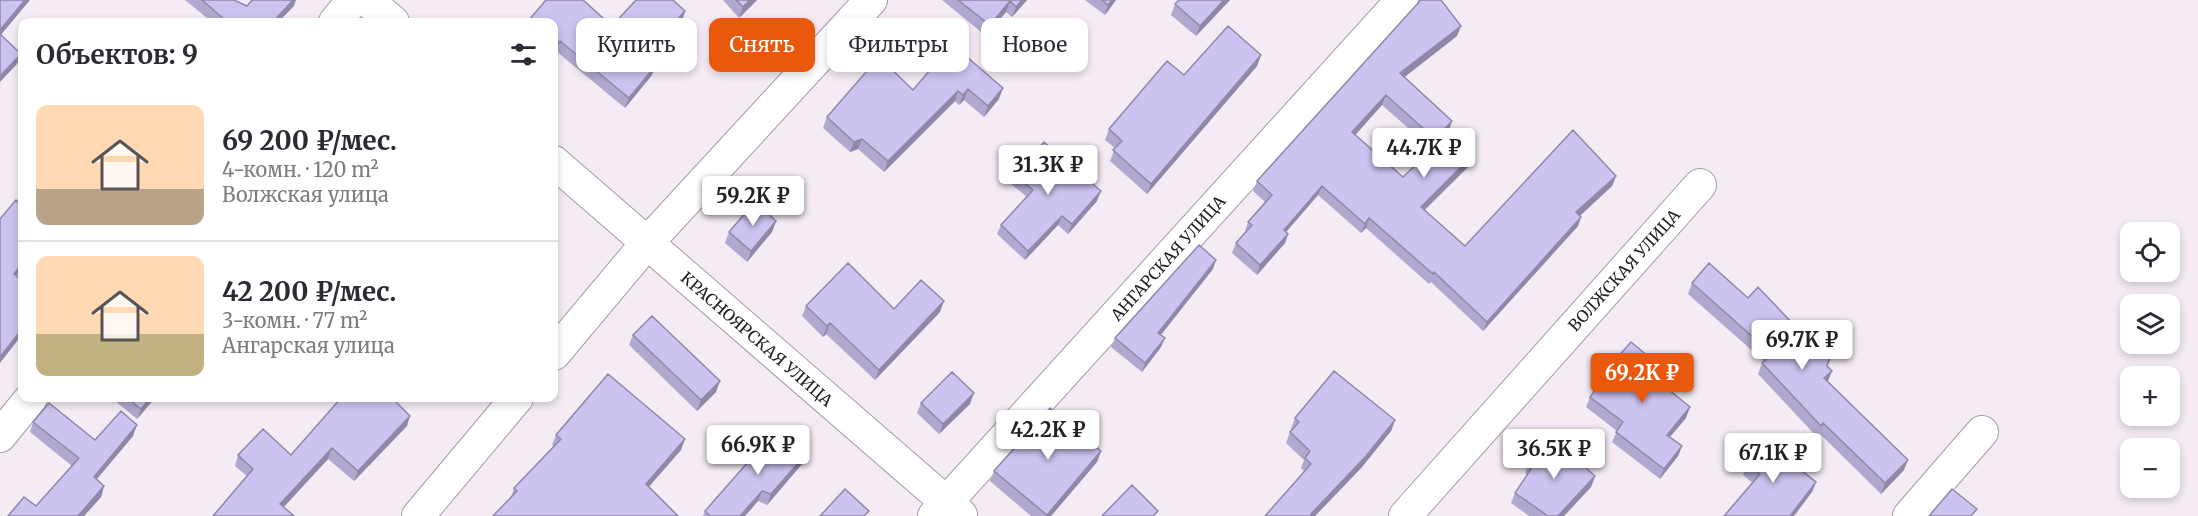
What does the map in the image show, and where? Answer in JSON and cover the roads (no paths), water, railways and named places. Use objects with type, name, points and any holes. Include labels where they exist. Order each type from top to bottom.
[{"type":"street","points":[[338,18],[353,0]]},
{"type":"street","points":[[367,0],[388,18]]},
{"type":"street","points":[[558,349],[647,243],[871,0]]},
{"type":"street","name":"АНГАРСКАЯ УЛИЦА","points":[[947,512],[1402,0]]},
{"type":"street","name":"КРАСНОЯРСКАЯ УЛИЦА","points":[[558,165],[947,512]]},
{"type":"street","name":"ВОЛЖСКАЯ УЛИЦА","points":[[1404,516],[1700,185]]},
{"type":"street","points":[[0,436],[28,402]]},
{"type":"street","points":[[418,516],[514,402]]},
{"type":"street","points":[[1909,516],[1982,432]]}]
